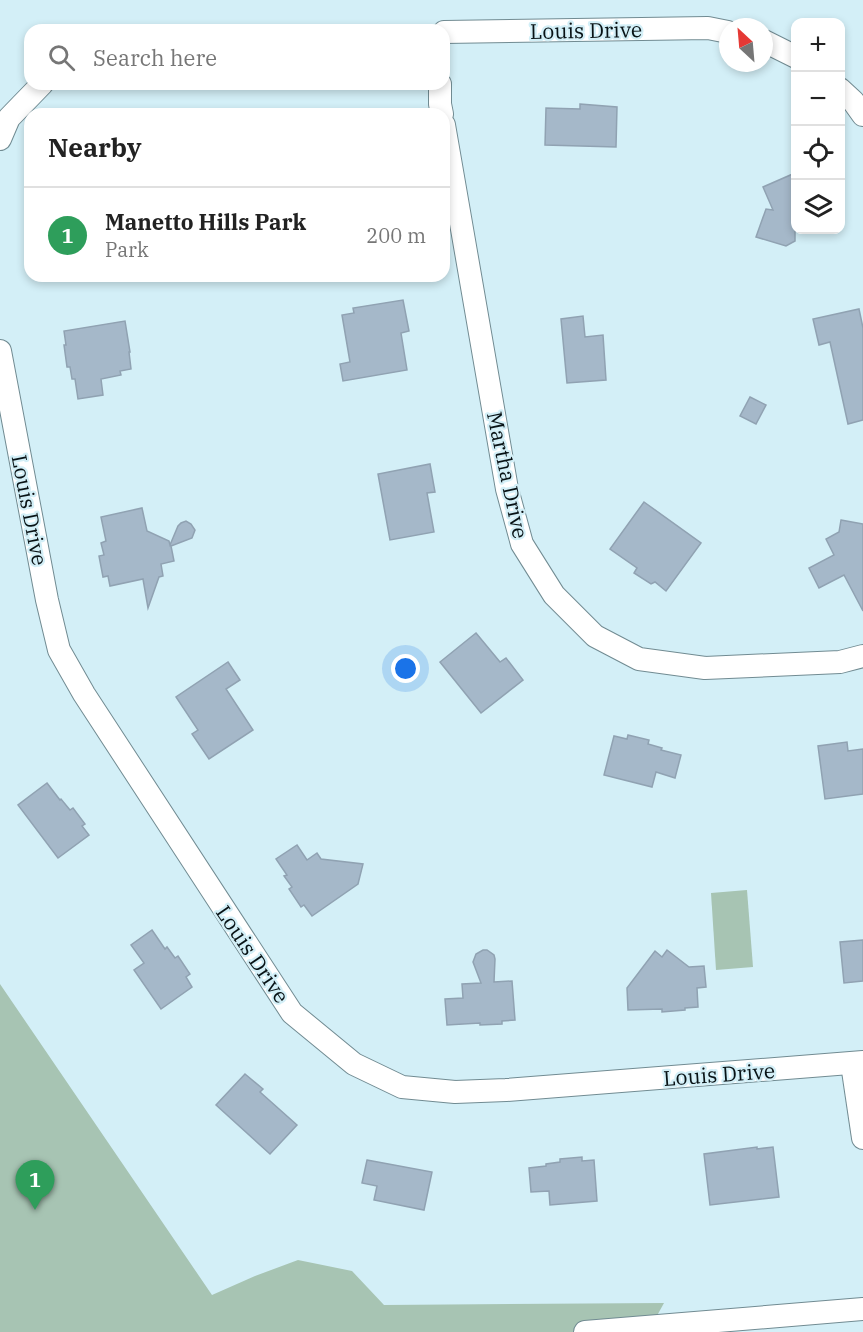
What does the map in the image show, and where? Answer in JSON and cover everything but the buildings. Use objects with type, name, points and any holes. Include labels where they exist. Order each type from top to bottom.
[{"type":"street","name":"Louis Drive","points":[[450,32],[708,28],[719,30]]},
{"type":"street","points":[[773,46],[791,55]]},
{"type":"street","points":[[3,123],[36,90]]},
{"type":"street","points":[[440,90],[441,108]]},
{"type":"street","points":[[845,94],[863,115]]},
{"type":"street","name":"Martha Drive","points":[[450,160],[507,489],[522,544],[554,596],[595,636],[639,658],[705,668],[840,662],[863,657]]},
{"type":"street","name":"Louis Drive","points":[[0,351],[47,600],[59,650],[84,694],[292,1013],[354,1064],[402,1087],[455,1092],[857,1063]]},
{"type":"street","points":[[857,1063],[863,1138]]},
{"type":"street","points":[[585,1332],[863,1309]]},
{"type":"green space","points":[[747,890],[753,967],[716,970],[711,893]]},
{"type":"green space","points":[[0,984],[212,1295],[298,1260],[352,1271],[384,1305],[664,1303],[648,1332],[0,1332]]},
{"type":"place","name":"Manetto Hills Park","points":[[35,1210]]}]
